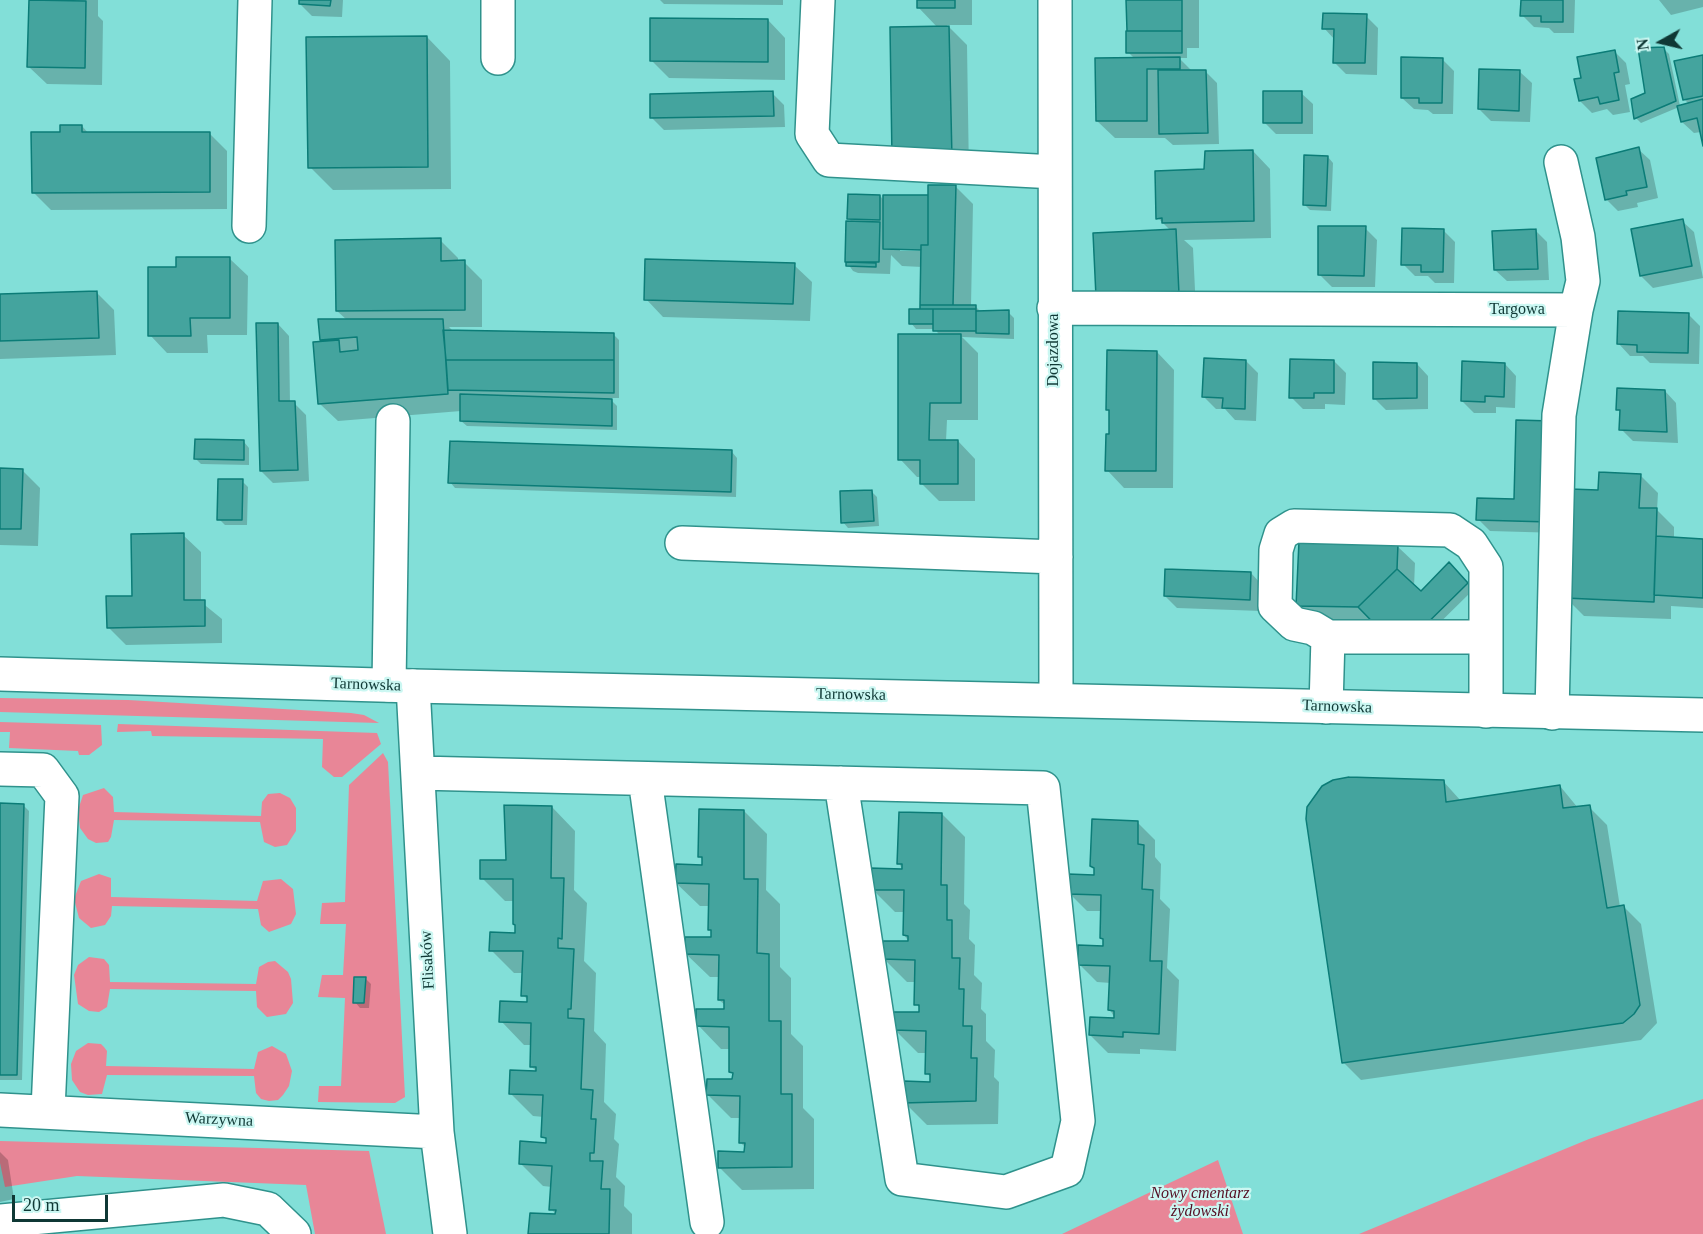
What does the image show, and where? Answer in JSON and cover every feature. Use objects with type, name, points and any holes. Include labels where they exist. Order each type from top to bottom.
[{"type":"street","points":[[249,226],[255,0]]},
{"type":"street","points":[[498,0],[498,58]]},
{"type":"street","points":[[818,0],[812,134],[829,160],[1055,172]]},
{"type":"street","name":"Dojazdowa","points":[[1055,0],[1056,700]]},
{"type":"street","points":[[1552,713],[1559,415],[1583,280],[1578,237],[1561,162]]},
{"type":"street","name":"Targowa","points":[[1054,308],[1576,310]]},
{"type":"street","name":"Flisaków","points":[[393,421],[401,686],[418,774],[437,1132],[450,1234]]},
{"type":"street","points":[[1486,637],[1328,637],[1313,628],[1294,624],[1275,606],[1276,550],[1281,534],[1294,525],[1450,530],[1471,544],[1486,567],[1486,637],[1486,711]]},
{"type":"street","points":[[682,543],[1056,557]]},
{"type":"street","points":[[1326,707],[1328,637]]},
{"type":"street","name":"Tarnowska","points":[[0,674],[401,686],[1703,715]]},
{"type":"street","points":[[0,769],[43,770],[62,796],[48,1110]]},
{"type":"street","points":[[418,774],[840,783],[1043,788],[1078,1121],[1067,1170],[1006,1192],[902,1179],[840,783]]},
{"type":"street","points":[[645,779],[707,1222]]},
{"type":"street","name":"Warzywna","points":[[0,1110],[48,1110],[437,1132]]},
{"type":"street","points":[[0,1221],[224,1200],[268,1209],[294,1234]]},
{"type":"green space","points":[[0,698],[128,700],[351,713],[364,715],[379,723],[0,712]]},
{"type":"green space","points":[[0,722],[101,725],[102,745],[89,755],[79,755],[78,751],[9,748],[10,732],[0,732]]},
{"type":"green space","points":[[118,724],[377,733],[381,744],[342,777],[334,777],[322,767],[323,739],[152,736],[151,731],[117,732]]},
{"type":"green space","points":[[383,753],[388,762],[405,1097],[395,1103],[318,1102],[319,1086],[341,1086],[345,998],[318,997],[322,975],[343,975],[346,924],[320,924],[322,903],[345,902],[349,785]]},
{"type":"green space","points":[[104,788],[113,797],[114,812],[261,816],[262,802],[268,794],[280,793],[290,798],[296,808],[296,831],[287,845],[275,847],[264,842],[260,822],[114,820],[108,842],[96,843],[88,839],[80,828],[78,810],[83,795]]},
{"type":"green space","points":[[99,874],[111,878],[111,897],[257,901],[263,881],[281,879],[293,889],[296,914],[291,924],[269,932],[261,925],[258,909],[112,906],[111,916],[105,925],[91,928],[79,918],[74,899],[81,881]]},
{"type":"green space","points":[[89,957],[104,959],[109,965],[110,982],[256,984],[259,967],[275,961],[288,972],[291,979],[293,1003],[286,1014],[267,1017],[257,1007],[256,991],[110,989],[107,1007],[99,1012],[89,1011],[78,1004],[74,975],[78,965]]},
{"type":"green space","points":[[88,1043],[101,1044],[104,1047],[107,1051],[106,1066],[254,1069],[258,1052],[272,1046],[286,1054],[292,1071],[289,1086],[278,1100],[261,1099],[256,1093],[254,1076],[107,1075],[102,1094],[88,1095],[80,1092],[72,1080],[71,1064],[76,1051]]},
{"type":"green space","points":[[1703,1099],[1703,1234],[1359,1234],[1589,1139]]},
{"type":"green space","points":[[0,1141],[369,1151],[386,1234],[315,1234],[306,1185],[77,1176],[5,1187],[0,1163]]},
{"type":"green space","name":"Nowy cmentarz żydowski","points":[[1218,1160],[1243,1234],[1062,1234]]},
{"type":"building","points":[[29,0],[86,1],[85,68],[27,67]]},
{"type":"building","points":[[299,0],[331,0],[330,6],[299,4]]},
{"type":"building","points":[[917,0],[955,0],[955,8],[917,8]]},
{"type":"building","points":[[1126,0],[1182,0],[1182,31],[1127,31]]},
{"type":"building","points":[[1521,0],[1563,0],[1563,22],[1541,22],[1541,16],[1520,16]]},
{"type":"building","points":[[1323,13],[1367,14],[1365,63],[1333,63],[1334,29],[1322,29]]},
{"type":"building","points":[[650,18],[768,19],[768,62],[650,61]]},
{"type":"building","points":[[949,26],[952,158],[892,159],[890,27]]},
{"type":"building","points":[[1126,31],[1182,31],[1182,53],[1126,53]]},
{"type":"building","points":[[427,36],[428,167],[308,168],[306,37]]},
{"type":"building","points":[[1664,47],[1676,101],[1634,119],[1631,99],[1645,93],[1638,48]]},
{"type":"building","points":[[1615,50],[1619,72],[1614,73],[1619,100],[1600,104],[1598,97],[1579,101],[1574,79],[1581,78],[1577,57]]},
{"type":"building","points":[[1703,55],[1703,96],[1683,100],[1674,61]]},
{"type":"building","points":[[1180,57],[1180,69],[1147,69],[1147,121],[1096,121],[1095,58]]},
{"type":"building","points":[[1401,57],[1443,58],[1442,103],[1419,103],[1419,98],[1401,98]]},
{"type":"building","points":[[1479,69],[1520,70],[1519,111],[1478,109]]},
{"type":"building","points":[[1158,70],[1206,70],[1208,133],[1159,134]]},
{"type":"building","points":[[773,91],[774,116],[650,118],[650,94]]},
{"type":"building","points":[[1263,91],[1302,91],[1302,123],[1263,123]]},
{"type":"building","points":[[1703,99],[1703,146],[1697,118],[1681,122],[1677,106]]},
{"type":"building","points":[[60,125],[82,125],[82,132],[210,132],[210,192],[32,193],[31,132],[60,132]]},
{"type":"building","points":[[1639,147],[1647,187],[1626,191],[1627,195],[1605,200],[1596,158]]},
{"type":"building","points":[[1253,150],[1254,221],[1162,223],[1162,218],[1156,219],[1155,171],[1204,169],[1205,151]]},
{"type":"building","points":[[1304,155],[1328,156],[1326,206],[1303,205]]},
{"type":"building","points":[[928,185],[956,185],[953,305],[920,305],[921,245],[928,245]]},
{"type":"building","points":[[848,194],[880,195],[880,220],[847,219]]},
{"type":"building","points":[[883,195],[928,195],[928,245],[921,245],[921,250],[883,249]]},
{"type":"building","points":[[1683,219],[1692,266],[1640,276],[1631,229]]},
{"type":"building","points":[[846,221],[880,222],[879,262],[845,262]]},
{"type":"building","points":[[1318,226],[1366,226],[1364,276],[1318,275]]},
{"type":"building","points":[[1402,228],[1444,229],[1443,272],[1421,272],[1421,265],[1401,265]]},
{"type":"building","points":[[1176,229],[1179,294],[1096,297],[1093,233]]},
{"type":"building","points":[[1536,229],[1538,269],[1494,270],[1492,231]]},
{"type":"building","points":[[441,238],[441,261],[465,260],[465,310],[336,311],[335,240]]},
{"type":"building","points":[[176,257],[230,257],[230,318],[190,318],[191,336],[148,336],[148,267],[176,267]]},
{"type":"building","points":[[645,259],[795,263],[793,304],[644,300]]},
{"type":"building","points":[[846,262],[876,263],[876,267],[846,266]]},
{"type":"building","points":[[97,291],[99,338],[0,341],[0,294]]},
{"type":"building","points":[[920,305],[976,305],[976,309],[920,309]]},
{"type":"building","points":[[909,309],[933,309],[933,324],[909,324]]},
{"type":"building","points":[[933,309],[976,309],[976,331],[933,331]]},
{"type":"building","points":[[1009,310],[1009,334],[976,333],[976,311]]},
{"type":"building","points":[[1618,311],[1689,313],[1688,353],[1637,352],[1637,345],[1617,344]]},
{"type":"building","points":[[318,319],[443,319],[448,394],[318,404],[313,342],[339,340],[340,352],[358,350],[357,337],[320,340]]},
{"type":"building","points":[[256,323],[278,323],[279,401],[295,401],[298,470],[260,471]]},
{"type":"building","points":[[443,330],[614,333],[614,360],[446,360]]},
{"type":"building","points":[[898,334],[961,334],[961,403],[930,403],[929,440],[958,440],[958,484],[920,484],[920,460],[898,460]]},
{"type":"building","points":[[1107,350],[1157,351],[1156,471],[1105,471],[1106,434],[1109,434],[1109,410],[1106,410]]},
{"type":"building","points":[[1204,358],[1246,360],[1245,409],[1222,408],[1223,398],[1202,397]]},
{"type":"building","points":[[1290,359],[1334,360],[1334,393],[1314,393],[1314,398],[1289,398]]},
{"type":"building","points":[[446,360],[614,360],[614,393],[448,390]]},
{"type":"building","points":[[1462,361],[1505,363],[1504,397],[1485,396],[1485,402],[1461,401]]},
{"type":"building","points":[[1373,362],[1417,363],[1417,398],[1373,399]]},
{"type":"building","points":[[1617,388],[1665,390],[1667,432],[1619,430],[1620,410],[1616,410]]},
{"type":"building","points":[[460,394],[612,399],[612,426],[460,421]]},
{"type":"building","points":[[1516,420],[1552,421],[1549,522],[1476,520],[1477,498],[1514,499]]},
{"type":"building","points":[[195,439],[244,440],[244,460],[194,459]]},
{"type":"building","points":[[450,441],[732,450],[731,492],[448,483]]},
{"type":"building","points":[[0,468],[23,469],[21,529],[0,529]]},
{"type":"building","points":[[1599,472],[1641,474],[1639,508],[1657,508],[1654,602],[1565,598],[1570,489],[1598,490]]},
{"type":"building","points":[[218,479],[243,479],[242,520],[217,520]]},
{"type":"building","points":[[872,490],[874,521],[841,523],[840,491]]},
{"type":"building","points":[[184,533],[184,600],[205,600],[205,626],[107,628],[106,596],[132,596],[131,534]]},
{"type":"building","points":[[1656,536],[1703,539],[1703,598],[1654,595]]},
{"type":"building","points":[[1299,541],[1398,544],[1397,569],[1358,607],[1296,606]]},
{"type":"building","points":[[1449,562],[1468,583],[1400,650],[1358,607],[1397,569],[1421,591]]},
{"type":"building","points":[[1165,569],[1251,572],[1250,600],[1164,596]]},
{"type":"building","points":[[1349,777],[1444,780],[1446,802],[1560,785],[1563,808],[1590,805],[1607,908],[1624,905],[1640,1005],[1634,1014],[1623,1023],[1342,1063],[1306,819],[1307,807],[1322,786],[1333,780]]},
{"type":"building","points":[[0,803],[24,804],[17,1075],[0,1075]]},
{"type":"building","points":[[504,805],[552,806],[551,878],[564,878],[562,939],[558,938],[558,948],[574,949],[571,1009],[568,1009],[568,1018],[584,1019],[581,1089],[593,1090],[591,1119],[596,1119],[594,1153],[590,1153],[590,1161],[603,1161],[601,1189],[610,1189],[609,1234],[528,1234],[530,1213],[555,1214],[556,1210],[549,1210],[552,1166],[519,1164],[520,1141],[546,1143],[546,1138],[541,1137],[543,1095],[509,1094],[510,1070],[536,1071],[536,1067],[530,1067],[531,1023],[499,1022],[500,1001],[527,1002],[527,996],[521,996],[523,951],[489,951],[490,932],[515,933],[513,879],[480,879],[480,860],[506,860]]},
{"type":"building","points":[[699,809],[744,810],[744,879],[758,879],[757,953],[769,954],[769,1021],[781,1021],[781,1094],[792,1094],[792,1167],[718,1168],[718,1151],[744,1152],[745,1143],[739,1143],[740,1096],[706,1095],[707,1079],[732,1079],[733,1073],[729,1072],[729,1027],[696,1026],[696,1009],[724,1009],[724,1000],[718,1000],[719,955],[685,954],[685,937],[711,937],[711,930],[708,930],[709,884],[675,883],[676,864],[702,865],[702,857],[698,857]]},
{"type":"building","points":[[899,812],[942,813],[941,885],[947,885],[947,920],[952,920],[952,958],[960,958],[959,989],[964,989],[963,1026],[972,1026],[971,1058],[977,1058],[976,1101],[903,1103],[904,1081],[930,1082],[930,1074],[925,1074],[926,1031],[893,1030],[893,1012],[919,1012],[919,1005],[914,1005],[915,960],[882,959],[883,941],[908,941],[908,936],[903,935],[904,890],[870,890],[870,868],[902,869],[902,864],[897,864]]},
{"type":"building","points":[[1092,819],[1138,821],[1138,844],[1144,845],[1142,889],[1153,890],[1150,961],[1162,961],[1159,1034],[1123,1032],[1123,1037],[1089,1035],[1090,1017],[1114,1018],[1114,1011],[1108,1010],[1110,966],[1078,965],[1078,945],[1103,946],[1103,939],[1100,938],[1101,895],[1068,894],[1068,874],[1094,875],[1094,868],[1090,866]]},
{"type":"building","points":[[354,977],[366,977],[364,1003],[353,1003]]}]
